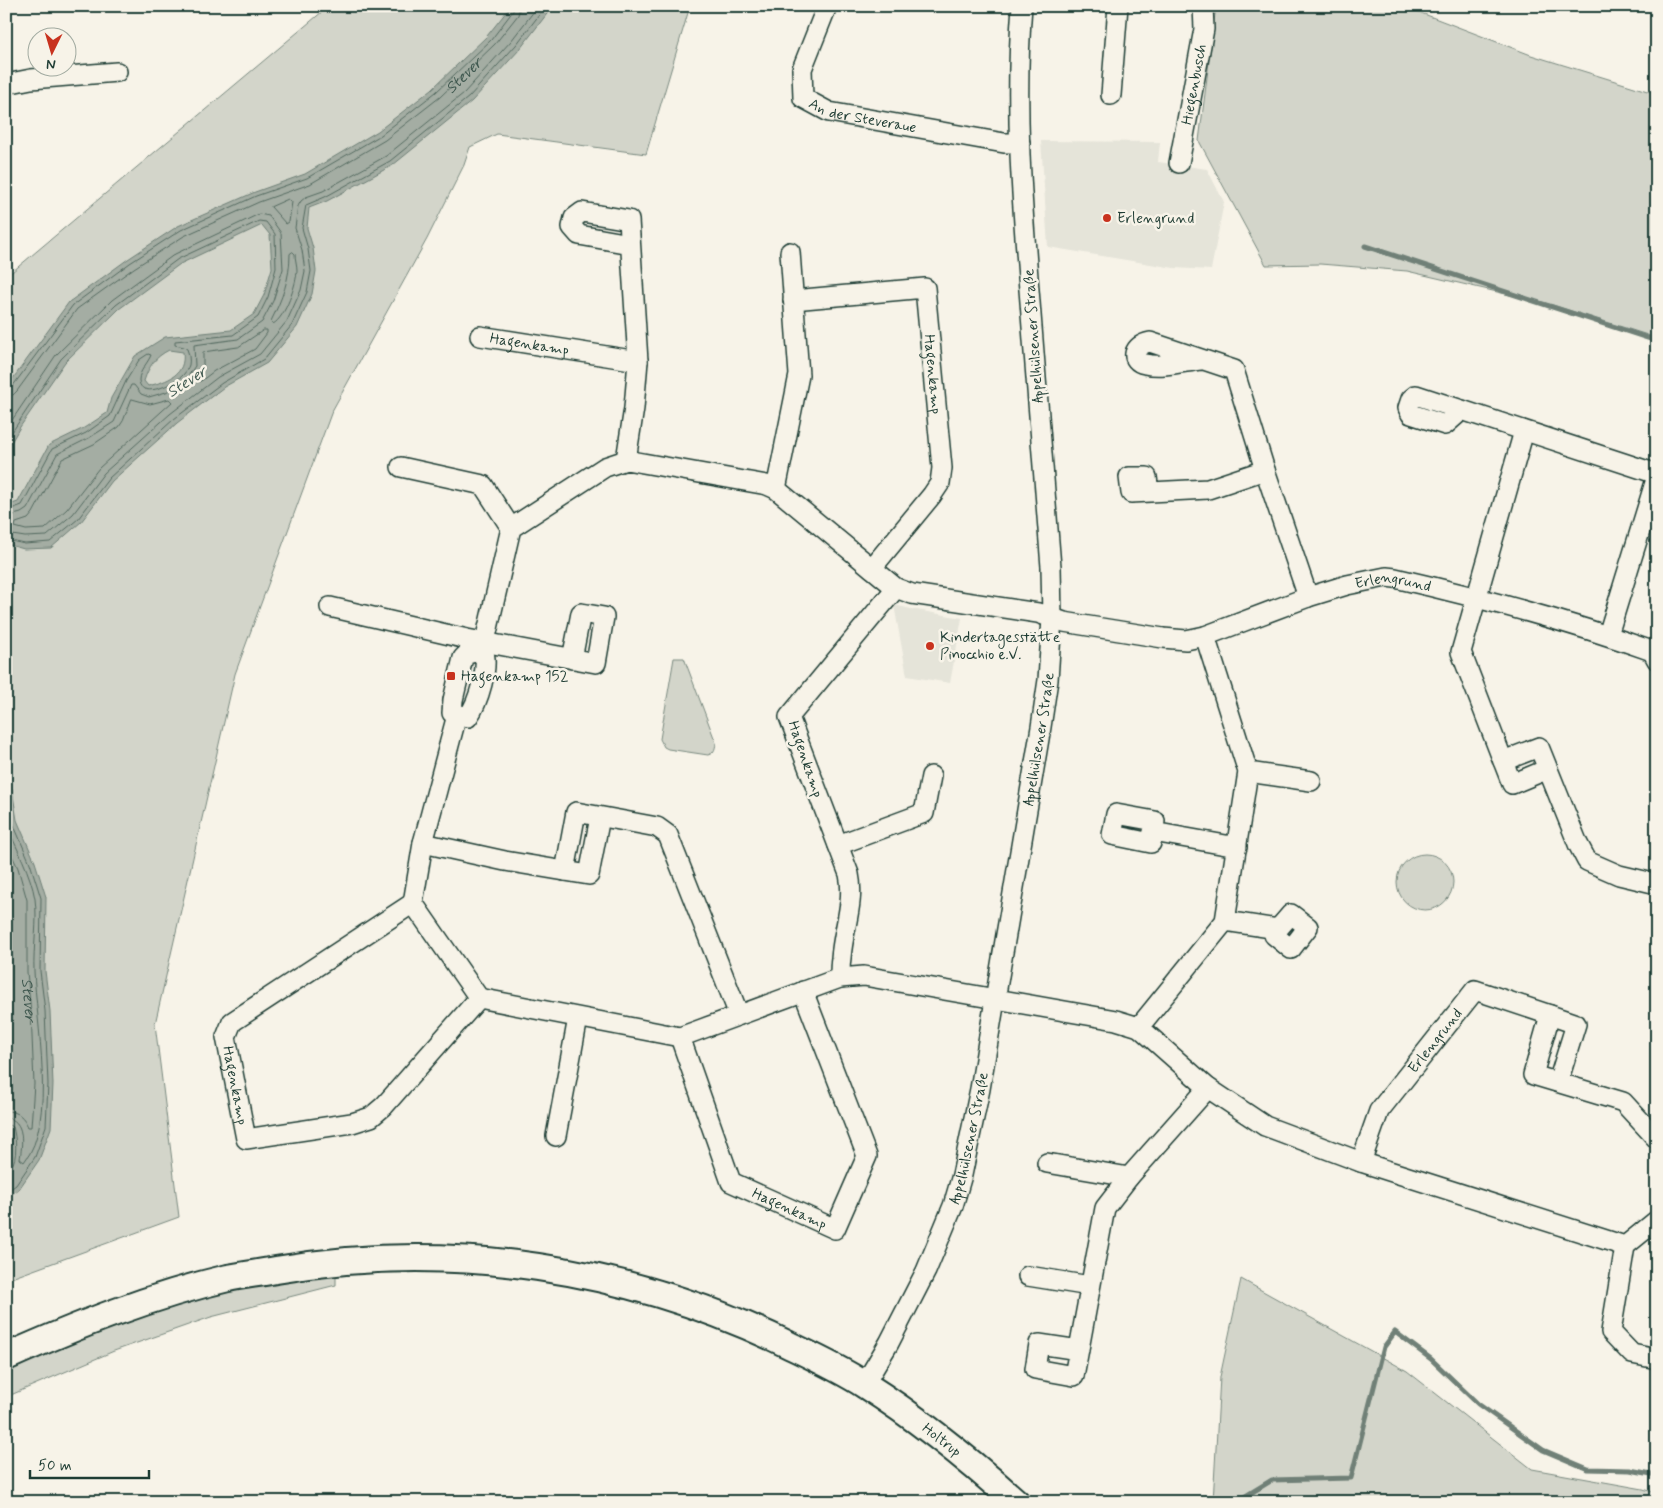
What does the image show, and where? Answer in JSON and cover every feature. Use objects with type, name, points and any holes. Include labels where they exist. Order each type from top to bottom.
[{"type":"main road","name":"Holtrup","points":[[6,1357],[126,1308],[229,1278],[329,1262],[381,1258],[447,1258],[516,1264],[579,1274],[636,1286],[730,1318],[826,1362],[924,1424],[972,1462],[1016,1502]]},
{"type":"street","name":"An der Steveraue","points":[[827,6],[802,69],[803,98],[829,112],[1004,143],[1020,143]]},
{"type":"street","name":"Appelhülsener Straße","points":[[864,1385],[889,1343],[926,1271],[953,1206],[962,1175],[978,1098],[1048,680],[1052,618],[1051,567],[1024,220],[1020,143],[1019,93],[1022,6]]},
{"type":"street","points":[[1111,95],[1118,6]]},
{"type":"street","name":"Hiegenbusch","points":[[1178,163],[1204,29],[1203,6]]},
{"type":"street","points":[[6,84],[31,79],[117,72]]},
{"type":"street","points":[[626,460],[634,408],[638,361],[630,244]]},
{"type":"street","points":[[776,490],[799,374],[790,252]]},
{"type":"street","name":"Hagenkamp","points":[[793,300],[925,288],[942,468],[940,483],[872,568]]},
{"type":"street","name":"Hagenkamp","points":[[480,336],[638,361]]},
{"type":"street","points":[[1201,360],[1234,370],[1265,470],[1308,597]]},
{"type":"street","points":[[1462,410],[1657,475],[1608,635]]},
{"type":"street","points":[[1524,431],[1461,652],[1503,761],[1539,747],[1578,844],[1587,861],[1619,875],[1657,884]]},
{"type":"street","points":[[1052,618],[1038,613],[912,594],[896,588],[776,490],[759,483],[626,460],[605,467],[511,528],[484,646],[486,664],[476,706],[468,717],[457,715],[423,843],[413,903],[480,998],[680,1037],[840,978],[864,976],[1116,1020],[1139,1027],[1208,1088],[1265,1126],[1361,1162],[1625,1246]]},
{"type":"street","points":[[401,467],[484,485],[511,528]]},
{"type":"street","points":[[1148,492],[1208,489],[1265,470]]},
{"type":"street","name":"Erlengrund","points":[[1052,618],[1064,622],[1186,640],[1205,636],[1308,597],[1347,585],[1386,577],[1478,597],[1608,635],[1652,651],[1657,660]]},
{"type":"street","name":"Hagenkamp","points":[[840,978],[841,957],[851,896],[849,874],[789,717],[896,588]]},
{"type":"street","points":[[330,607],[484,646],[572,659]]},
{"type":"street","points":[[1139,1027],[1225,921],[1248,772],[1205,636]]},
{"type":"street","points":[[1248,772],[1312,781]]},
{"type":"street","points":[[838,845],[924,813],[931,776]]},
{"type":"street","points":[[423,843],[505,861],[565,871],[576,812],[657,827],[668,835],[739,1015]]},
{"type":"street","points":[[1153,832],[1237,847]]},
{"type":"street","name":"Hagenkamp","points":[[413,903],[232,1022],[226,1037],[246,1139],[352,1123],[371,1117],[384,1106],[480,998]]},
{"type":"street","points":[[1225,921],[1278,929]]},
{"type":"street","name":"Erlengrund","points":[[1361,1162],[1379,1111],[1475,990],[1576,1024],[1558,1082]]},
{"type":"street","name":"Hagenkamp","points":[[680,1037],[731,1182],[834,1229],[867,1156],[803,991]]},
{"type":"street","points":[[1550,1015],[1533,1075],[1623,1102],[1657,1139]]},
{"type":"street","points":[[556,1136],[578,1018]]},
{"type":"street","points":[[1079,1350],[1105,1208],[1129,1177],[1208,1088]]},
{"type":"street","points":[[1047,1163],[1129,1177]]},
{"type":"street","points":[[1657,1220],[1625,1246],[1611,1332],[1632,1354],[1657,1358]]},
{"type":"street","points":[[1028,1276],[1090,1286]]},
{"type":"shaded area","points":[[329,6],[690,6],[646,154],[497,134],[470,147],[464,165],[427,239],[332,411],[235,674],[155,1024],[179,1217],[6,1280],[6,277]]},
{"type":"shaded area","points":[[1216,6],[1403,6],[1531,55],[1657,94],[1657,338],[1553,305],[1407,271],[1320,264],[1266,265],[1199,141]]},
{"type":"shaded area","points":[[1041,141],[1160,142],[1158,162],[1207,169],[1224,202],[1211,270],[1174,268],[1048,247]]},
{"type":"shaded area","points":[[894,605],[962,618],[950,683],[907,676]]},
{"type":"shaded area","points":[[674,658],[684,658],[716,743],[714,751],[708,755],[668,749],[664,747],[660,739]]},
{"type":"shaded area","points":[[1419,854],[1431,854],[1441,858],[1449,866],[1453,882],[1449,898],[1441,906],[1431,910],[1419,910],[1409,906],[1401,898],[1397,888],[1397,876],[1401,866],[1409,858]]},
{"type":"shaded area","points":[[336,1272],[336,1285],[211,1317],[114,1351],[6,1397],[6,1370],[104,1328],[186,1301],[250,1287]]},
{"type":"shaded area","points":[[1241,1279],[1407,1371],[1532,1469],[1643,1489],[1657,1493],[1657,1502],[1213,1502],[1220,1377]]},
{"type":"water","name":"Stever","points":[[511,6],[553,6],[520,49],[472,101],[393,165],[327,201],[309,208],[307,228],[313,248],[316,271],[312,294],[297,327],[267,363],[224,387],[177,423],[112,481],[81,522],[51,548],[24,549],[6,544],[6,506],[18,502],[49,445],[84,428],[107,413],[111,398],[135,356],[165,337],[231,330],[254,314],[264,295],[272,268],[270,235],[262,225],[180,264],[119,309],[65,362],[20,427],[6,451],[6,388],[69,302],[128,259],[178,226],[255,192],[305,174],[378,131],[432,89],[487,36]],"holes":[[[169,350],[183,352],[182,366],[179,372],[169,379],[148,386],[144,381],[150,366],[156,359]]]},
{"type":"water","name":"Stever","points":[[6,774],[12,789],[17,820],[35,862],[46,897],[45,971],[50,1011],[53,1084],[51,1128],[39,1160],[19,1189],[6,1198],[6,1167],[9,1162],[11,1140],[6,1119]]},
{"type":"waterway","points":[[1365,246],[1657,341]]},
{"type":"waterway","points":[[1236,1502],[1272,1480],[1351,1478],[1384,1347],[1395,1332],[1431,1359],[1478,1404],[1543,1450],[1588,1469],[1630,1470],[1657,1475]]},
{"type":"place","name":"Erlengrund","points":[[1107,218]]},
{"type":"place","name":"Kindertagesstätte Pinocchio e.V.","points":[[930,646]]},
{"type":"place","name":"Hagenkamp 152","points":[[451,676]]}]
